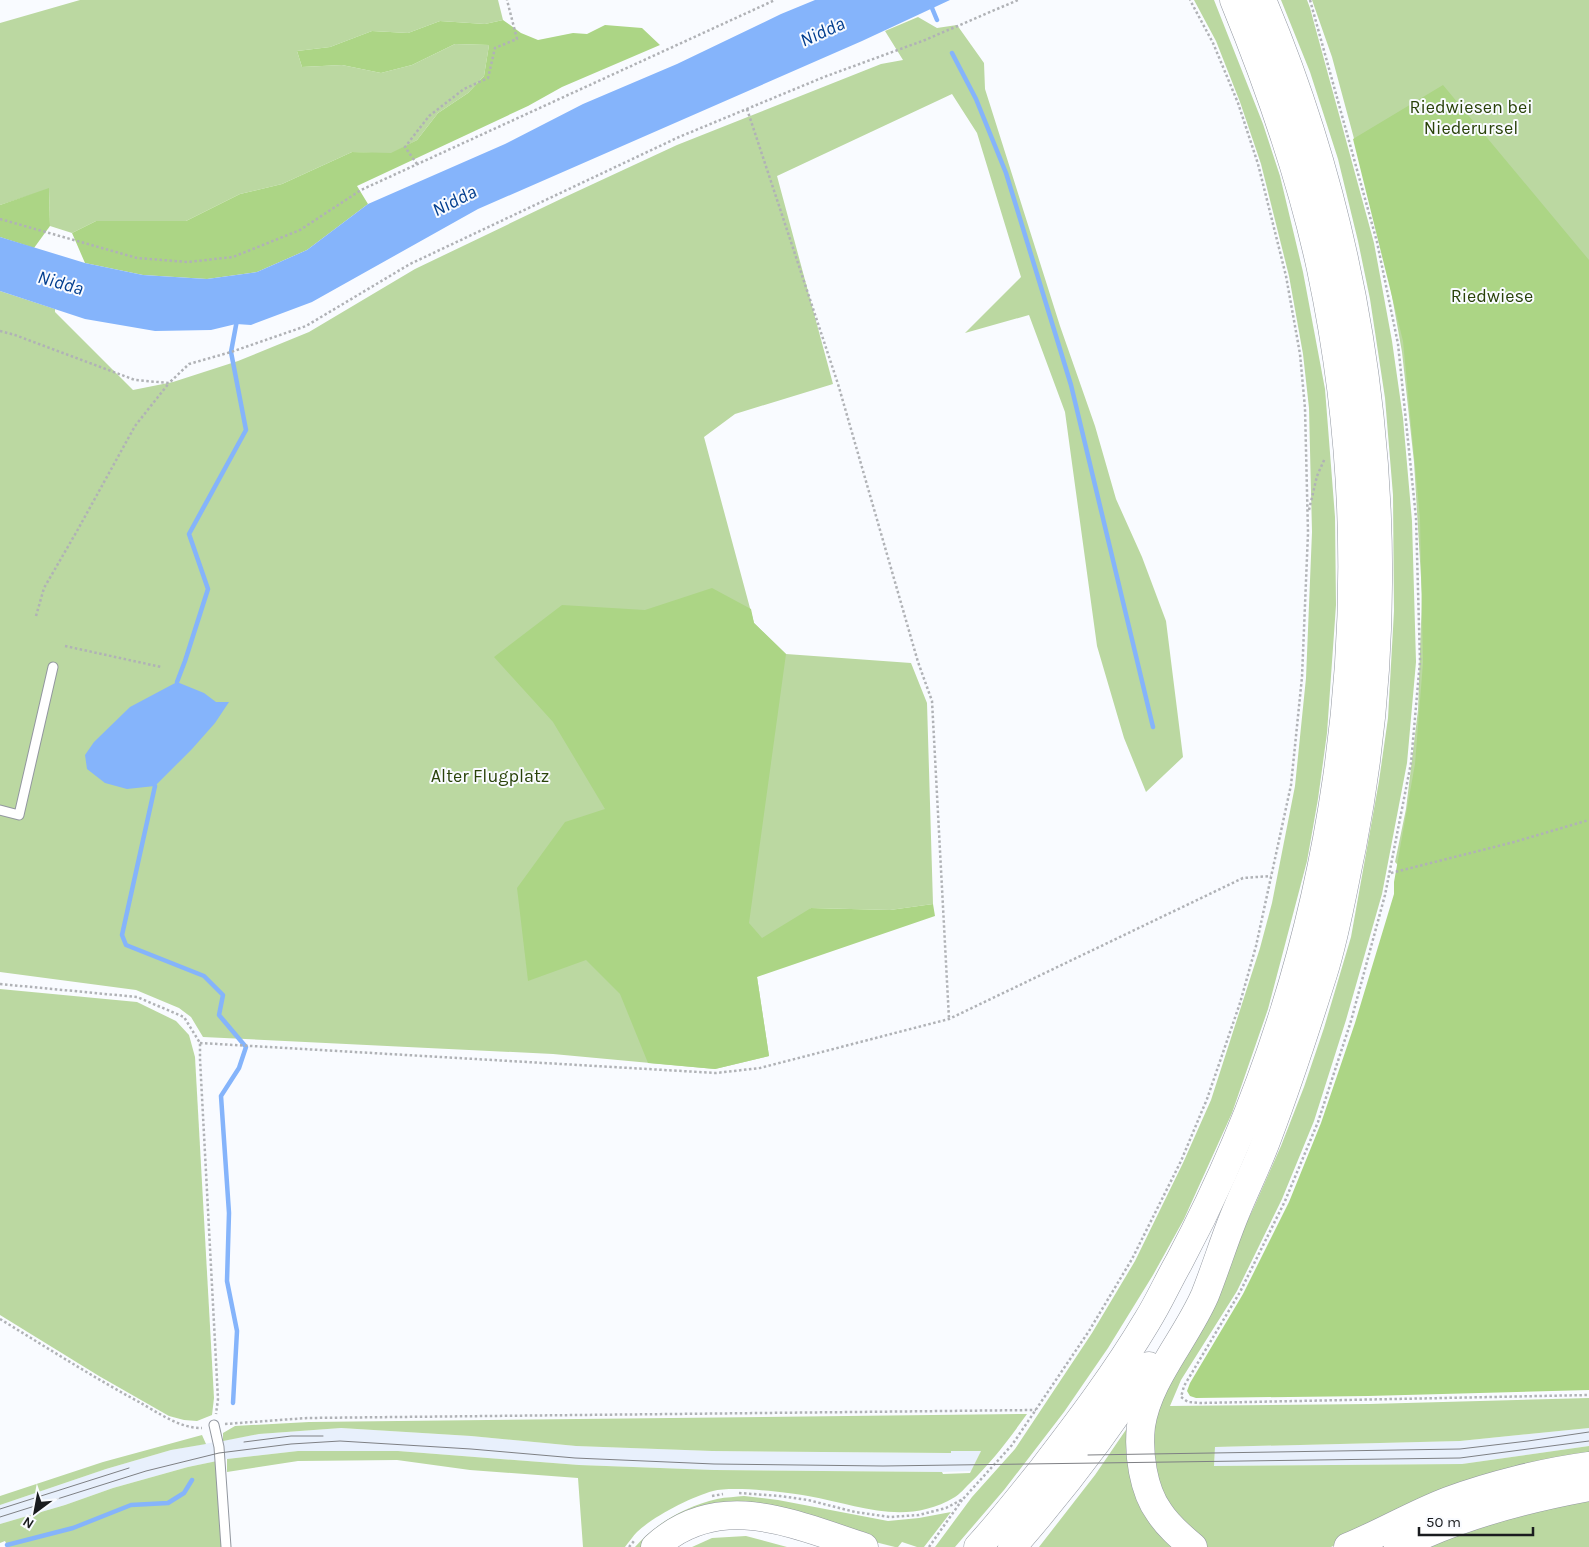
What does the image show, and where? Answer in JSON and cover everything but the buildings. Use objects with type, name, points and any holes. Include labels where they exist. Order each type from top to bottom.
[{"type":"highway","points":[[978,1547],[1007,1515],[1111,1378],[1149,1318],[1202,1217],[1247,1118],[1284,1015],[1323,865],[1334,801],[1344,726],[1352,606],[1348,453],[1341,388],[1321,269],[1297,174],[1275,104],[1234,0]]},
{"type":"highway","points":[[1193,1547],[1178,1534],[1157,1510],[1144,1478],[1140,1457],[1141,1428],[1147,1400],[1204,1298],[1232,1220],[1266,1141],[1289,1080],[1328,959],[1360,802],[1370,730],[1378,608],[1378,522],[1373,455],[1366,386],[1346,264],[1322,166],[1302,104],[1262,0]]},
{"type":"highway","points":[[1012,1547],[1057,1495],[1141,1378],[1173,1328],[1232,1220]]},
{"type":"highway","points":[[1358,1544],[1402,1521],[1449,1501],[1494,1487],[1589,1466]]},
{"type":"highway","points":[[1398,1547],[1441,1527],[1516,1503],[1589,1487]]},
{"type":"highway","points":[[645,1544],[669,1535],[690,1523],[717,1516],[744,1514],[770,1518],[864,1547]]},
{"type":"highway","points":[[681,1547],[690,1541],[713,1533],[738,1531],[803,1547]]},
{"type":"lane","points":[[0,810],[19,814],[54,667]]},
{"type":"lane","points":[[214,1425],[219,1446],[226,1547]]},
{"type":"path","points":[[417,164],[405,147],[429,116],[464,90],[488,78],[494,48],[517,39],[507,0]]},
{"type":"path","points":[[0,219],[137,258],[188,262],[233,257],[300,230],[361,190],[775,0]]},
{"type":"path","points":[[36,616],[44,588],[135,426],[169,383],[189,364],[231,352],[306,326],[410,264],[671,141],[824,77],[925,40],[1018,0]]},
{"type":"path","points":[[928,1547],[963,1499],[1012,1445],[1089,1331],[1132,1260],[1181,1161],[1207,1099],[1240,1003],[1256,946],[1291,785],[1302,677],[1308,515],[1304,390],[1300,354],[1286,276],[1258,164],[1238,103],[1213,43],[1190,0]]},
{"type":"path","points":[[747,109],[838,384],[918,662],[932,701],[950,1020]]},
{"type":"path","points":[[0,331],[135,380],[169,383]]},
{"type":"path","points":[[1308,515],[1317,476],[1329,450]]},
{"type":"path","points":[[65,646],[162,666]]},
{"type":"path","points":[[1391,873],[1514,842],[1589,820]]},
{"type":"path","points":[[200,1043],[716,1073],[760,1068],[950,1020],[1243,878],[1271,876]]},
{"type":"path","points":[[0,984],[137,997],[184,1017],[200,1043],[218,1400],[214,1425]]},
{"type":"path","points":[[0,1319],[99,1380],[168,1418],[200,1428],[214,1425],[306,1418],[1036,1410]]},
{"type":"path","points":[[735,1493],[789,1497],[890,1517],[919,1515],[946,1508],[963,1499]]},
{"type":"path","points":[[708,1497],[726,1494]]},
{"type":"path","points":[[629,1547],[645,1544]]},
{"type":"shaded area","points":[[341,1428],[471,1436],[576,1446],[712,1451],[948,1453],[951,1451],[981,1451],[971,1471],[942,1472],[714,1470],[579,1465],[398,1451],[298,1451],[227,1459],[188,1467],[113,1488],[65,1505],[0,1524],[0,1505],[106,1469],[171,1450],[259,1434]]},
{"type":"shaded area","points":[[1589,1428],[1589,1446],[1462,1464],[1214,1466],[1215,1447],[1460,1441]]},
{"type":"green space","points":[[80,0],[498,0],[503,20],[485,24],[440,21],[408,33],[372,31],[330,47],[297,51],[302,67],[342,65],[381,73],[412,65],[455,44],[489,45],[484,76],[468,93],[438,113],[417,140],[391,154],[352,152],[282,184],[240,194],[186,221],[96,221],[72,233],[50,226],[49,189],[0,205],[0,23]]},
{"type":"green space","points":[[1194,0],[1214,0],[1263,124],[1280,176],[1303,272],[1325,389],[1335,517],[1336,605],[1327,733],[1318,799],[1307,861],[1268,1009],[1232,1113],[1184,1219],[1153,1275],[1108,1348],[1064,1412],[1004,1490],[955,1547],[935,1547],[972,1497],[1015,1449],[1092,1333],[1135,1261],[1183,1163],[1211,1100],[1260,948],[1272,903],[1295,786],[1306,678],[1312,532],[1309,408],[1303,354],[1289,276],[1261,164],[1240,102],[1216,41]]},
{"type":"green space","points":[[1281,0],[1307,0],[1374,243],[1392,341],[1403,418],[1412,521],[1416,662],[1407,763],[1382,894],[1346,1020],[1314,1121],[1282,1199],[1237,1291],[1181,1380],[1170,1406],[1369,1404],[1589,1398],[1589,1428],[1460,1441],[1215,1447],[1214,1466],[1462,1464],[1589,1446],[1589,1457],[1399,1513],[1331,1547],[1204,1547],[1199,1544],[1151,1478],[1153,1403],[1227,1264],[1254,1207],[1281,1146],[1324,1028],[1351,937],[1379,781],[1388,718],[1394,611],[1393,495],[1385,398],[1370,299],[1338,159],[1310,72]]},
{"type":"green space","name":"Riedwiese","points":[[1312,0],[1589,0],[1589,832],[1404,871],[1395,862],[1406,809],[1418,710],[1422,594],[1414,462],[1402,352],[1383,246],[1332,57]]},
{"type":"green space","name":"Alter Flugplatz","points":[[918,17],[937,28],[957,25],[984,63],[985,89],[1060,326],[1095,426],[1116,499],[1142,557],[1166,621],[1183,757],[1146,792],[1124,738],[1097,646],[1065,412],[1029,315],[965,333],[1021,277],[977,133],[952,94],[777,176],[833,384],[735,414],[704,437],[754,623],[786,654],[911,663],[927,703],[933,904],[890,910],[811,908],[757,977],[769,1056],[715,1069],[553,1054],[203,1037],[191,1017],[179,1008],[136,990],[0,972],[0,291],[55,309],[55,312],[133,390],[173,382],[238,361],[309,332],[415,269],[677,145],[881,64],[903,60],[885,31]]},
{"type":"green space","points":[[503,20],[521,33],[538,40],[573,33],[587,34],[605,25],[642,28],[660,45],[562,87],[528,106],[357,186],[368,204],[307,250],[257,272],[207,279],[143,275],[85,263],[72,233],[96,221],[186,221],[240,194],[282,184],[352,152],[391,153],[417,140],[438,113],[468,93],[484,76],[489,45],[455,44],[412,65],[381,73],[342,65],[302,67],[297,51],[330,47],[372,31],[408,33],[440,21],[485,24]]},
{"type":"green space","points":[[1443,85],[1589,260],[1589,1390],[1368,1396],[1196,1398],[1190,1396],[1187,1391],[1190,1383],[1243,1294],[1289,1202],[1321,1123],[1355,1023],[1394,894],[1394,882],[1415,764],[1423,663],[1420,518],[1403,341],[1353,139]]},
{"type":"green space","points":[[49,188],[50,226],[34,248],[0,237],[0,205]]},
{"type":"green space","points":[[712,588],[751,609],[754,623],[786,654],[749,923],[762,938],[811,908],[890,910],[933,904],[935,916],[757,977],[769,1056],[715,1069],[648,1063],[620,994],[586,960],[528,981],[517,888],[565,822],[605,809],[553,722],[494,657],[562,605],[645,610]]},
{"type":"green space","points":[[0,989],[137,1002],[176,1021],[189,1035],[195,1057],[214,1398],[212,1415],[197,1421],[169,1416],[99,1376],[0,1315]]},
{"type":"green space","points":[[1027,1414],[1000,1450],[977,1476],[957,1496],[936,1506],[918,1511],[882,1511],[787,1493],[746,1489],[713,1491],[673,1508],[644,1526],[625,1547],[583,1547],[578,1478],[470,1470],[397,1460],[298,1461],[227,1472],[227,1459],[298,1451],[398,1451],[579,1465],[714,1470],[942,1472],[943,1474],[970,1473],[981,1451],[951,1451],[951,1453],[948,1453],[712,1451],[576,1446],[471,1436],[341,1428],[259,1434],[223,1441],[223,1433],[235,1426],[309,1422]]},
{"type":"green space","points":[[1134,1418],[1183,1547],[1039,1547],[1095,1475]]},
{"type":"green space","points":[[202,1435],[206,1444],[171,1450],[106,1469],[0,1505],[0,1496],[103,1462]]},
{"type":"green space","points":[[217,1461],[223,1547],[8,1547],[5,1541],[0,1543],[0,1524],[65,1505],[113,1488]]},
{"type":"green space","points":[[744,1496],[778,1500],[888,1521],[951,1512],[924,1547],[917,1547],[902,1542],[898,1547],[895,1547],[827,1530],[773,1513],[648,1547],[635,1547],[652,1530],[683,1511],[717,1499]]},
{"type":"green space","points":[[1589,1497],[1589,1547],[1420,1547],[1445,1536]]},
{"type":"green space","points":[[746,1536],[787,1547],[692,1547],[712,1538]]},
{"type":"water","name":"Nidda","points":[[815,0],[950,0],[862,41],[478,209],[312,302],[251,325],[236,324],[211,330],[155,331],[85,319],[0,291],[0,237],[85,263],[143,275],[207,279],[257,272],[307,250],[368,204],[505,144],[583,104],[677,64],[781,14]]},
{"type":"water","points":[[177,682],[204,693],[216,702],[229,702],[215,723],[155,786],[127,789],[105,783],[87,769],[85,755],[94,742],[130,707]]},
{"type":"waterway","points":[[933,0],[932,8],[937,20]]},
{"type":"waterway","points":[[952,53],[976,99],[1006,173],[1071,385],[1153,727]]},
{"type":"waterway","points":[[177,682],[208,589],[189,534],[246,430],[231,352],[237,320]]},
{"type":"waterway","points":[[155,786],[122,935],[126,945],[204,976],[223,995],[219,1015],[246,1047],[239,1068],[221,1096],[229,1213],[227,1281],[237,1331],[233,1403]]},
{"type":"waterway","points":[[7,1545],[73,1528],[131,1505],[168,1503],[184,1493],[192,1480]]},
{"type":"tram line","points":[[1088,1455],[1460,1449],[1589,1432]]},
{"type":"tram line","points":[[244,1442],[291,1436],[323,1436]]},
{"type":"tram line","points":[[0,1517],[146,1471],[219,1453],[291,1444],[340,1441],[575,1458],[714,1464],[883,1466],[1460,1458],[1589,1441]]},
{"type":"tram line","points":[[0,1509],[129,1468]]},
{"type":"park label","name":"Riedwiesen bei Niederursel","points":[[1471,117]]}]
